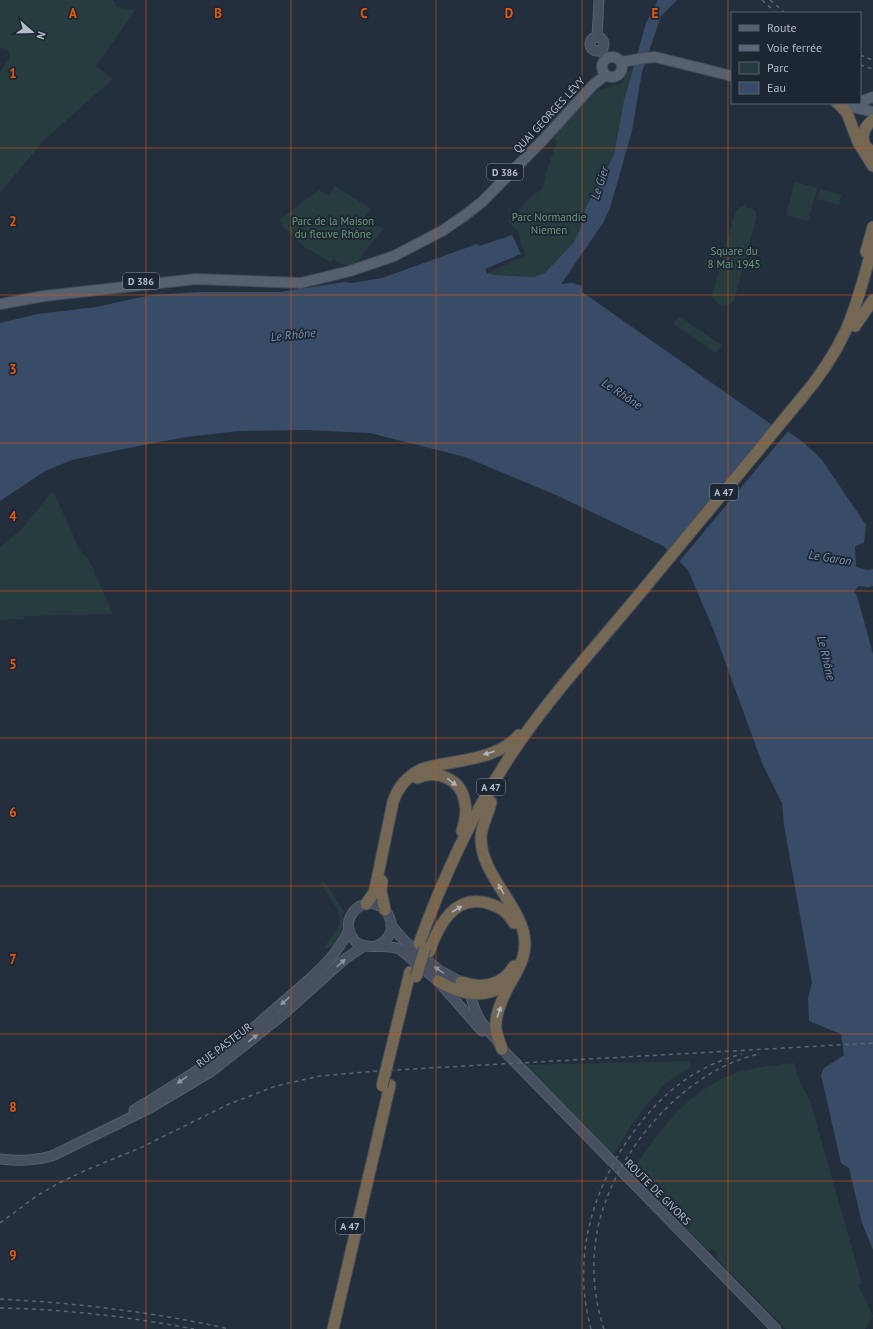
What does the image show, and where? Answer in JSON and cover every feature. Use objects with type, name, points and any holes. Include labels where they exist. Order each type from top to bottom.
[{"type":"highway","points":[[837,104],[847,113],[858,142],[873,166]]},
{"type":"highway","points":[[858,142],[860,124],[873,112]]},
{"type":"highway","points":[[873,120],[864,129],[863,138],[865,144],[873,152]]},
{"type":"highway","points":[[855,306],[873,228]]},
{"type":"highway","name":"A 47","points":[[802,402],[834,354],[846,330],[855,306],[873,245]]},
{"type":"highway","name":"A 47","points":[[424,948],[455,872],[491,802],[519,755],[650,586],[834,365],[855,326],[873,269]]},
{"type":"highway","points":[[855,326],[873,300]]},
{"type":"highway","name":"A 47","points":[[326,1329],[392,1058],[441,885],[474,817],[500,773],[535,722],[594,648],[650,586]]},
{"type":"highway","points":[[366,904],[375,892],[393,802],[398,790],[404,782],[412,774],[422,769],[487,754],[508,746],[594,648]]},
{"type":"highway","points":[[385,910],[381,887],[399,801],[404,790],[412,782],[422,776],[432,774],[445,776],[454,782],[461,790],[466,802],[465,821],[441,885]]},
{"type":"highway","points":[[491,802],[482,832],[481,846],[488,866],[518,919],[524,934],[525,943],[524,954],[520,966],[514,976],[496,1019],[497,1032],[502,1049]]},
{"type":"highway","points":[[424,948],[450,913],[458,907],[479,902],[500,908],[509,915],[516,927],[520,940],[519,954],[512,969],[504,978],[493,984],[481,986],[461,982]]},
{"type":"highway","points":[[438,981],[451,989],[481,994],[495,991],[514,976]]},
{"type":"highway","name":"A 47","points":[[392,1058],[415,979]]},
{"type":"highway","name":"A 47","points":[[334,1329],[377,1124]]},
{"type":"main road","points":[[599,0],[597,37],[592,39],[590,44],[594,50],[614,57],[626,64]]},
{"type":"main road","points":[[603,54],[602,64],[604,73],[611,77],[617,76],[626,64],[655,57],[731,80]]},
{"type":"main road","points":[[683,66],[731,76]]},
{"type":"main road","name":"QUAI GEORGES LÉVY","points":[[4,300],[156,278],[208,277],[294,281],[352,267],[440,227],[462,213],[479,199],[596,76],[604,73]]},
{"type":"main road","points":[[861,102],[873,97]]},
{"type":"main road","points":[[861,102],[873,104]]},
{"type":"main road","points":[[837,104],[873,112]]},
{"type":"main road","points":[[376,946],[382,943],[390,932],[391,925],[389,916],[385,910],[377,905],[366,904],[358,907],[353,912],[349,921],[349,930],[354,940],[364,946],[392,947],[399,949],[438,981],[494,1044],[502,1049]]},
{"type":"main road","points":[[391,925],[405,942],[425,959],[439,970],[461,982],[472,997],[481,1022],[496,1039],[502,1049]]},
{"type":"main road","name":"RUE PASTEUR","points":[[83,1141],[176,1084],[233,1045],[314,975],[340,948],[349,930]]},
{"type":"main road","name":"RUE PASTEUR","points":[[0,1159],[19,1162],[52,1156],[150,1108],[212,1071],[278,1018],[345,960],[364,946]]},
{"type":"main road","points":[[464,1011],[463,1001],[465,997],[481,986]]},
{"type":"main road","name":"ROUTE DE GIVORS","points":[[502,1049],[776,1329]]},
{"type":"green space","points":[[0,0],[113,0],[117,7],[135,10],[96,66],[113,79],[45,139],[0,193],[0,72],[9,59],[9,51],[0,47]]},
{"type":"green space","name":"Parc Normandie Niemen","points":[[633,70],[624,100],[614,155],[585,209],[581,227],[574,242],[545,273],[534,277],[494,275],[487,273],[525,256],[518,232],[508,221],[516,216],[527,200],[543,188],[546,172],[557,141],[552,138],[597,90],[621,84],[628,71]]},
{"type":"green space","points":[[795,182],[817,188],[808,221],[786,215]]},
{"type":"green space","name":"Parc de la Maison du fleuve Rhône","points":[[335,186],[370,208],[364,218],[383,229],[352,266],[345,265],[333,259],[331,262],[304,247],[281,225],[283,224],[280,219],[319,190],[329,196]]},
{"type":"green space","points":[[820,189],[841,195],[839,205],[817,199]]},
{"type":"green space","name":"Square du 8 Mai 1945","points":[[744,205],[747,208],[752,208],[756,212],[756,219],[734,301],[728,306],[720,305],[712,296],[735,212]]},
{"type":"green space","points":[[679,316],[722,345],[716,353],[673,324]]},
{"type":"green space","points":[[53,490],[79,549],[89,560],[113,614],[24,616],[24,619],[0,620],[0,548],[24,527]]},
{"type":"green space","points":[[323,881],[345,913],[343,915],[342,931],[335,946],[323,949],[340,924],[338,910],[320,882]]},
{"type":"green space","points":[[690,1061],[691,1067],[670,1080],[645,1107],[624,1136],[612,1157],[566,1105],[564,1105],[525,1065]]},
{"type":"green space","points":[[794,1063],[800,1083],[810,1100],[862,1284],[858,1285],[873,1316],[865,1329],[786,1329],[716,1258],[717,1253],[714,1250],[709,1251],[648,1191],[650,1189],[636,1170],[634,1172],[632,1171],[653,1141],[676,1113],[704,1089],[719,1080],[736,1073],[772,1065]]},
{"type":"water","points":[[658,0],[677,0],[661,16],[642,72],[632,131],[610,208],[603,223],[561,284],[573,283],[582,286],[582,292],[772,425],[775,423],[803,442],[822,460],[866,525],[864,543],[855,546],[856,567],[868,570],[873,569],[873,586],[858,586],[854,592],[857,596],[873,654],[873,1250],[862,1223],[849,1168],[841,1163],[821,1075],[824,1068],[844,1055],[841,1034],[809,1021],[808,998],[812,983],[784,825],[782,803],[762,763],[714,631],[688,570],[663,546],[556,495],[465,457],[370,433],[304,430],[239,431],[186,437],[72,460],[45,471],[0,501],[0,323],[38,314],[96,307],[151,295],[199,292],[280,292],[382,278],[477,244],[479,246],[512,235],[521,254],[485,269],[487,273],[494,275],[534,277],[545,273],[574,242],[581,227],[585,209],[614,155],[624,100],[646,23]]},
{"type":"pier","points":[[778,423],[789,430],[678,563],[668,554]]},
{"type":"railway","points":[[762,0],[774,11]]},
{"type":"railway","points":[[770,0],[784,12]]},
{"type":"railway","points":[[861,55],[873,60]]},
{"type":"railway","points":[[861,65],[873,69]]},
{"type":"railway","points":[[0,1223],[38,1195],[59,1183],[140,1148],[229,1104],[276,1086],[320,1076],[377,1071],[873,1043]]},
{"type":"railway","points":[[591,1329],[586,1303],[584,1277],[585,1252],[589,1227],[596,1203],[618,1156],[632,1134],[655,1106],[680,1084],[693,1074],[708,1066],[742,1054]]},
{"type":"railway","points":[[604,1329],[595,1291],[594,1253],[598,1227],[606,1199],[619,1171],[636,1144],[656,1118],[680,1096],[705,1077],[732,1063],[760,1054]]},
{"type":"railway","points":[[0,1299],[115,1309],[229,1329]]},
{"type":"railway","points":[[0,1308],[97,1314],[194,1329]]},
{"type":"water label","name":"Le Gier","points":[[600,183]]},
{"type":"water label","name":"Le Rhône","points":[[293,335]]},
{"type":"water label","name":"Le Rhône","points":[[622,394]]},
{"type":"water label","name":"Le Garon","points":[[830,558]]},
{"type":"water label","name":"Le Rhône","points":[[826,658]]}]
